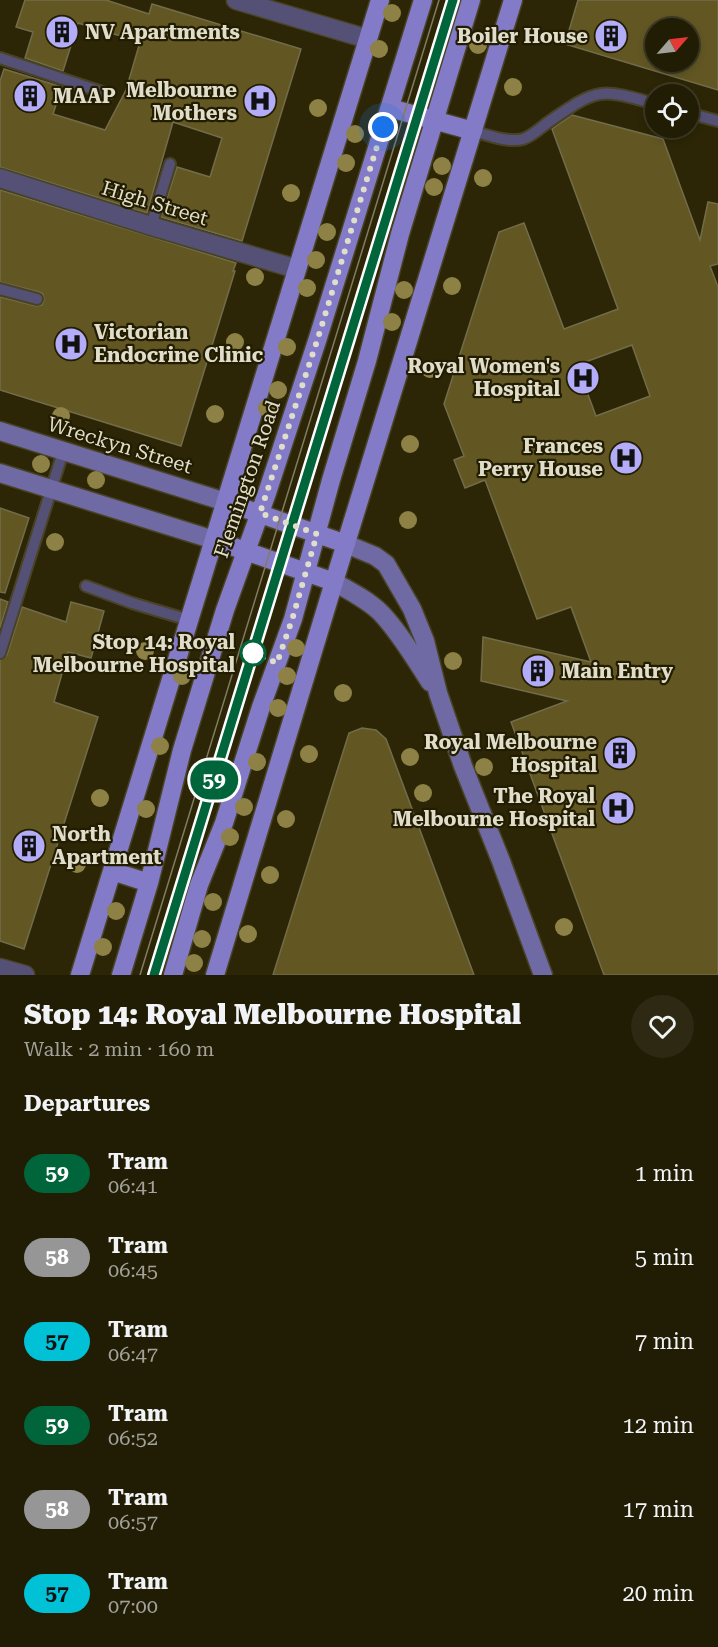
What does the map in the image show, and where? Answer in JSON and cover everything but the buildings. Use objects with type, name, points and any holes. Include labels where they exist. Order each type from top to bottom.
[{"type":"main road","name":"Flemington Road","points":[[80,975],[380,0]]},
{"type":"main road","name":"Flemington Road","points":[[121,975],[149,883],[182,750],[225,610],[314,352],[423,0]]},
{"type":"main road","points":[[172,975],[200,885],[228,813],[307,572],[331,480],[367,361],[400,234],[471,0]]},
{"type":"main road","points":[[215,975],[333,582],[513,0]]},
{"type":"main road","points":[[390,108],[473,131]]},
{"type":"main road","points":[[226,502],[346,544]]},
{"type":"main road","points":[[214,540],[333,582]]},
{"type":"main road","points":[[112,871],[149,883]]},
{"type":"street","points":[[236,0],[294,8],[368,39]]},
{"type":"street","name":"High Street","points":[[0,178],[297,269]]},
{"type":"street","name":"Wreckyn Street","points":[[0,431],[226,502]]},
{"type":"street","points":[[0,473],[214,540]]},
{"type":"street","points":[[346,544],[379,558],[386,564],[395,577],[421,631],[438,693],[463,766],[543,975]]},
{"type":"street","points":[[333,582],[357,595],[381,614],[438,693]]},
{"type":"street","points":[[0,968],[25,975]]},
{"type":"lane","points":[[0,58],[108,94]]},
{"type":"lane","points":[[473,131],[501,138],[522,139],[596,93],[607,92],[645,101]]},
{"type":"lane","points":[[699,116],[718,121]]},
{"type":"lane","points":[[151,226],[170,164]]},
{"type":"lane","points":[[0,289],[37,299]]},
{"type":"lane","points":[[0,653],[63,452]]},
{"type":"lane","points":[[86,586],[189,621]]},
{"type":"tram line","points":[[140,975],[439,0]]},
{"type":"tram line","points":[[154,975],[453,0]]},
{"type":"tram line","name":"59","points":[[154,975],[453,0]]},
{"type":"place","name":"NV Apartments","points":[[62,32]]},
{"type":"place","name":"Boiler House","points":[[611,36]]},
{"type":"place","name":"MAAP","points":[[30,96]]},
{"type":"place","name":"Melbourne Mothers","points":[[260,101]]},
{"type":"place","name":"Victorian Endocrine Clinic","points":[[71,344]]},
{"type":"place","name":"Royal Women's Hospital","points":[[583,378]]},
{"type":"place","name":"Frances Perry House","points":[[626,458]]},
{"type":"place","name":"Stop 14: Royal Melbourne Hospital","points":[[253,653]]},
{"type":"place","name":"Main Entry","points":[[538,671]]},
{"type":"place","name":"Royal Melbourne Hospital","points":[[620,753]]},
{"type":"place","name":"The Royal Melbourne Hospital","points":[[618,808]]},
{"type":"place","name":"North Apartment","points":[[29,846]]},
{"type":"route","points":[[253,653],[277,663],[317,534],[260,513],[317,341],[383,127]]}]
